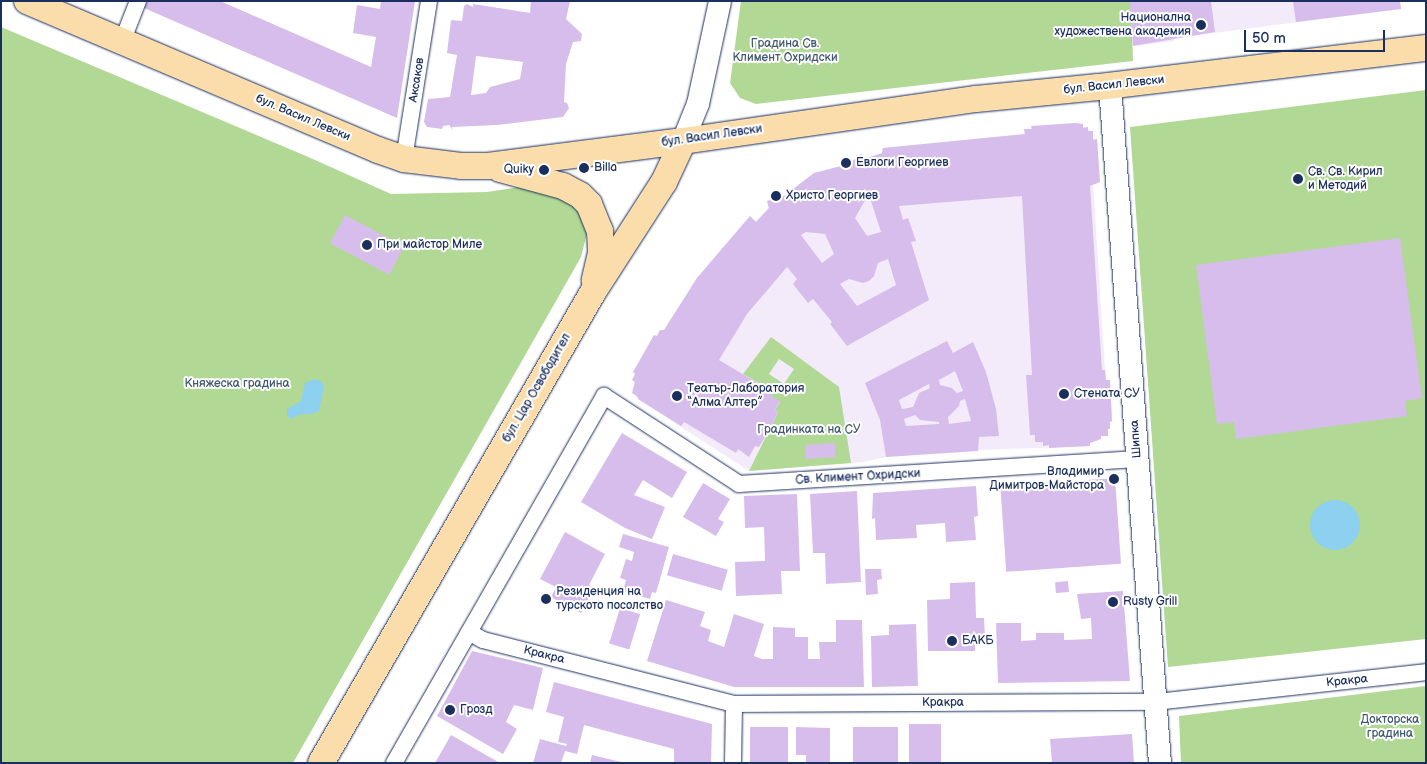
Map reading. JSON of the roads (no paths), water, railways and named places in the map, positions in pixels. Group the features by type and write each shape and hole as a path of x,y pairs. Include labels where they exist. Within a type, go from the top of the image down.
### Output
{"main road":[{"name":"бул. Васил Левски","path":"27,1 404,159 432,164 488,166 683,141 976,99 1110,86 1426,48"},
{"name":"бул. Цар Освободител","path":"321,763 593,292 664,182 683,141"},
{"path":"488,166 563,186 580,195 589,204 600,231 601,253 593,292"}],"street":[{"path":"122,42 138,1"},
{"name":"Аксаков","path":"404,159 429,1"},
{"name":"бул. Цар Освободител","path":"683,141 698,104 720,1"},
{"name":"Шипка","path":"1110,86 1160,763"},
{"name":"Св. Климент Охридски","path":"469,632 604,396 739,484 1137,459"},
{"path":"394,763 469,632"},
{"name":"Кракра","path":"469,632 483,640 734,704 1156,702 1426,672"},
{"path":"733,763 734,704"}],"water":[{"path":"315,379 321,381 324,387 319,411 312,414 301,414 291,419 287,416 287,409 301,401 305,383"},
{"path":"1330,500 1340,500 1353,507 1360,520 1360,530 1353,543 1340,550 1330,550 1321,546 1314,539 1310,530 1310,520 1314,511 1321,504"}],"place":[{"name":"Национална художествена академия","path":"1201,25"},
{"name":"Евлоги Георгиев","path":"846,163"},
{"name":"Billa","path":"584,168"},
{"name":"Quiky","path":"544,170"},
{"name":"Св. Св. Кирил и Методий","path":"1298,179"},
{"name":"Христо Георгиев","path":"776,196"},
{"name":"При майстор Миле","path":"367,245"},
{"name":"Стената СУ","path":"1064,394"},
{"name":"Театър-Лаборатория “Алма Алтер”","path":"677,396"},
{"name":"Владимир Димитров-Майстора","path":"1114,479"},
{"name":"Резиденция на турското посолство","path":"546,599"},
{"name":"Rusty Grill","path":"1113,602"},
{"name":"БАКБ","path":"952,641"},
{"name":"Грозд","path":"450,710"}],"park label":[{"name":"Градина Св. Климент Охридски","path":"785,51"},
{"name":"Княжеска градина","path":"237,384"},
{"name":"Градинката на СУ","path":"809,430"},
{"name":"Докторска градина","path":"1390,727"}]}
